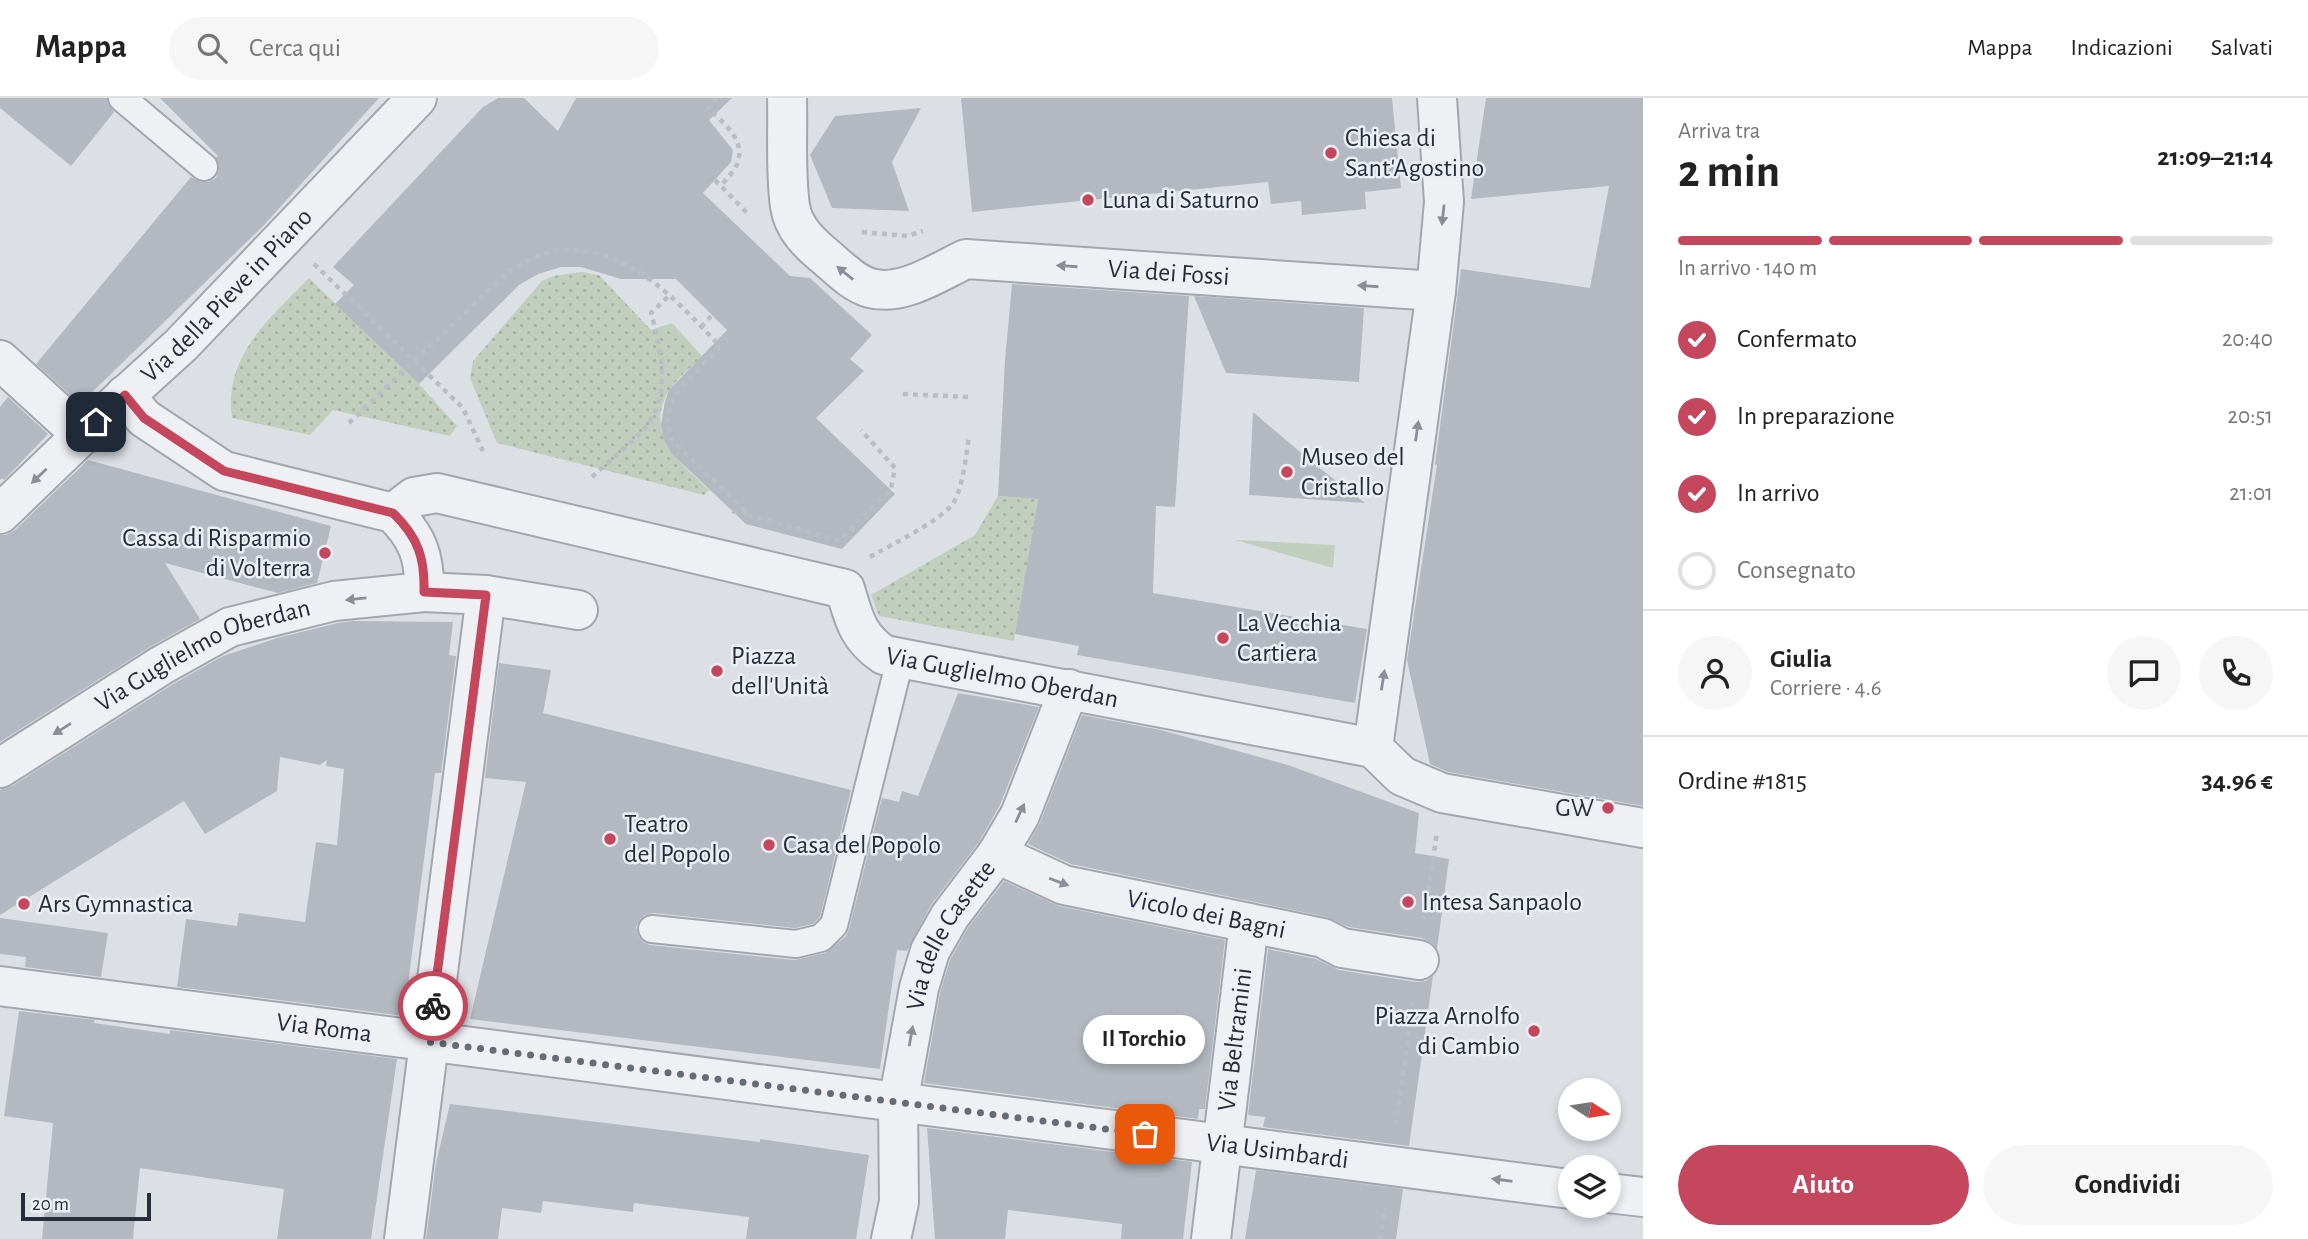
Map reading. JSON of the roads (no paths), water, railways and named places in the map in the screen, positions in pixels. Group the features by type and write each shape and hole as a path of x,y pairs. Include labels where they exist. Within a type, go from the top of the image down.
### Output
{"street":[{"name":"Via della Pieve in Piano","path":"0,514 181,345 274,231 417,98"},
{"name":"Via dei Fossi","path":"787,98 790,207 797,227 811,245 853,280 871,288 908,286 966,259 1436,291"},
{"path":"1437,98 1444,202 1436,291 1373,748 1402,776 1442,793 1643,828"},
{"path":"0,360 82,435"},
{"path":"125,395 144,418 224,471 393,513 403,522 421,552 425,572 424,592"},
{"name":"Via Guglielmo Oberdan","path":"393,513 414,497 437,493 450,495 829,585 845,589 858,631 871,646 884,655 900,660 1069,689 1373,748"},
{"name":"Via Guglielmo Oberdan","path":"0,768 162,666 230,627 334,601 424,592 486,595 578,610"},
{"path":"404,1239 486,595"},
{"name":"Via delle Casette","path":"891,1239 899,1202 898,1103 919,988 930,951 950,916 997,854 1020,815 1069,689"},
{"name":"Vicolo dei Bagni","path":"997,854 1064,885 1323,938 1342,948 1419,960"},
{"name":"Via Beltramini","path":"1211,1239 1249,923"},
{"name":"Via Roma","path":"0,986 898,1103"},
{"name":"Via Usimbardi","path":"898,1103 1223,1144 1401,1151 1558,1186"},
{"path":"1621,1194 1643,1197"},
{"name":"Via delle Casette","path":"899,1202 916,1239"}],"lane":[{"path":"122,98 204,167"},
{"path":"652,929 796,944 821,938 834,925 900,660"}],"place":[{"name":"Chiesa di Sant'Agostino","path":"1331,153"},
{"name":"Luna di Saturno","path":"1088,200"},
{"name":"Museo del Cristallo","path":"1287,472"},
{"name":"Cassa di Risparmio di Volterra","path":"325,553"},
{"name":"La Vecchia Cartiera","path":"1223,638"},
{"name":"Piazza dell'Unità","path":"717,671"},
{"name":"GW","path":"1608,808"},
{"name":"Teatro del Popolo","path":"610,839"},
{"name":"Casa del Popolo","path":"769,845"},
{"name":"Intesa Sanpaolo","path":"1408,902"},
{"name":"Ars Gymnastica","path":"24,904"},
{"name":"Piazza Arnolfo di Cambio","path":"1534,1031"},
{"name":"Il Torchio","path":"1145,1134"}]}
